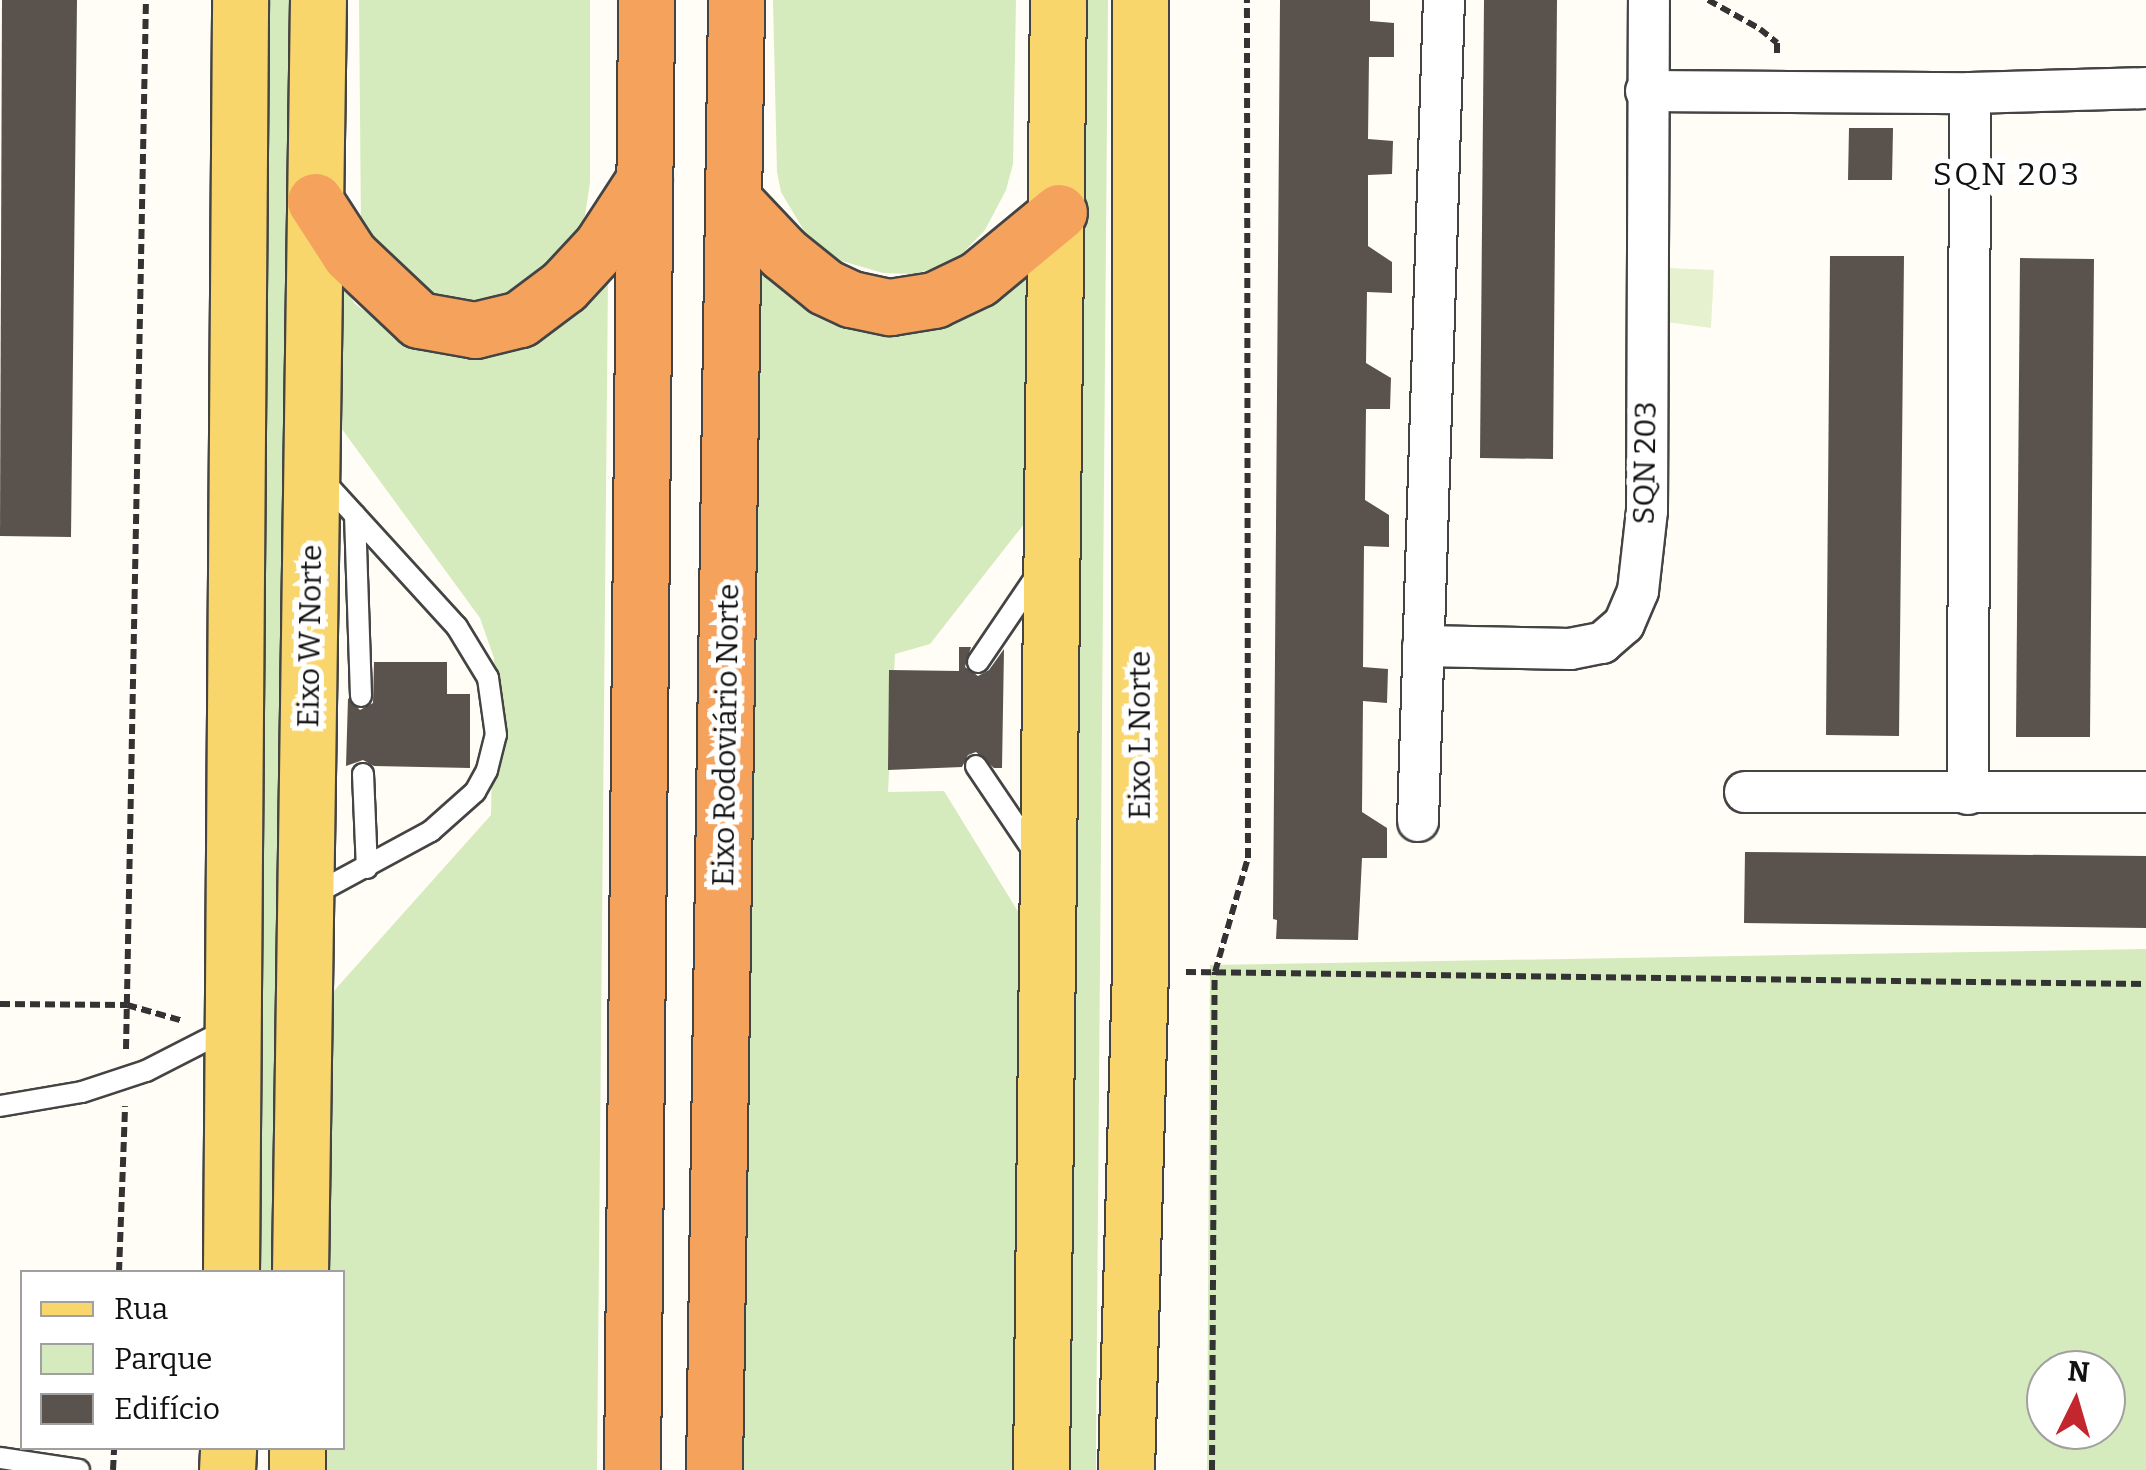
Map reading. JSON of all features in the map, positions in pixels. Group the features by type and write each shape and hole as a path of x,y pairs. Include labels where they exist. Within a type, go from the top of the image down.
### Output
{"highway":[{"path":"632,1470 646,0"},
{"name":"Eixo Rodoviário Norte","path":"714,1470 736,0"},
{"path":"315,200 350,255 419,320 475,330 520,319 564,286 601,246 644,180"},
{"path":"734,201 784,253 825,287 851,299 890,307 934,300 978,280 1059,212"}],"main road":[{"path":"231,1270 229,1028 240,0"},
{"name":"Eixo W Norte","path":"300,1270 318,0"},
{"path":"1041,1470 1059,212 1058,0"},
{"name":"Eixo L Norte","path":"1126,1470 1140,972 1140,0"}],"street":[{"path":"1418,820 1444,0"},
{"name":"SQN 203","path":"1423,646 1570,649 1602,643 1624,624 1638,591 1647,511 1649,0"},
{"path":"1646,91 1970,93 2146,88"},
{"path":"1968,794 1970,93"},
{"path":"1745,792 2146,792"}],"lane":[{"path":"305,900 431,831 475,792 487,770 496,717 488,678 458,627 314,470"},
{"path":"355,515 361,696"},
{"path":"978,662 1054,548"},
{"path":"976,766 1050,876"},
{"path":"363,774 367,868"},
{"path":"0,1106 82,1092 189,1053 229,1028"},
{"path":"0,1458 79,1470"}],"path":[{"path":"120,1270 146,0"},
{"path":"1212,1470 1216,972 1248,858 1247,0"},
{"path":"1708,0 1777,43 1778,92"},
{"path":"1140,972 2146,984"},
{"path":"0,1004 128,1005 229,1028"}],"green space":[{"path":"260,0 289,0 277,1270 248,1270"},
{"path":"359,0 590,0 590,183 582,234 533,290 477,307 422,297 361,226"},
{"path":"773,0 1016,0 1013,164 1006,190 985,230 954,262 915,274 883,273 835,259 809,239 781,192 777,172"},
{"path":"1080,0 1108,0 1096,1470 1065,1470"},
{"path":"755,237 833,304 1032,241 1031,515 930,644 895,654 888,792 944,791 1022,918 1019,1470 739,1470"},
{"path":"331,266 355,304 394,331 608,276 597,1470 306,1470 307,1450 345,1450 345,1270 313,1270 324,1002 491,815 494,658 480,618 336,421"},
{"path":"1670,268 1714,270 1711,328 1666,322"},
{"path":"2146,949 2146,1470 1207,1470 1210,965"}],"building":[{"path":"2,0 77,0 71,537 0,536"},
{"path":"1280,0 1370,0 1370,21 1394,23 1394,57 1369,57 1368,139 1393,141 1392,174 1368,175 1368,246 1392,262 1392,293 1367,292 1366,363 1391,378 1390,409 1366,409 1365,500 1389,515 1389,547 1364,546 1363,667 1388,669 1387,703 1363,701 1362,812 1387,828 1387,858 1362,858 1358,940 1276,939 1277,920 1273,919"},
{"path":"1484,0 1557,0 1553,459 1480,458"},
{"path":"1849,128 1893,128 1892,180 1848,180"},
{"path":"1830,256 1904,256 1899,736 1826,735"},
{"path":"2020,258 2094,259 2090,737 2016,737"},
{"path":"959,647 971,647 965,667 978,676 989,670 1004,649 1002,768 994,768 976,752 968,755 962,767 888,770 889,670 959,671"},
{"path":"374,662 447,662 447,694 470,694 470,768 374,766 363,760 346,766 348,698 360,710 373,703"},
{"path":"1745,852 2146,856 2146,928 1744,923"}],"district":[{"name":"SQN 203","path":"2007,174"}]}
